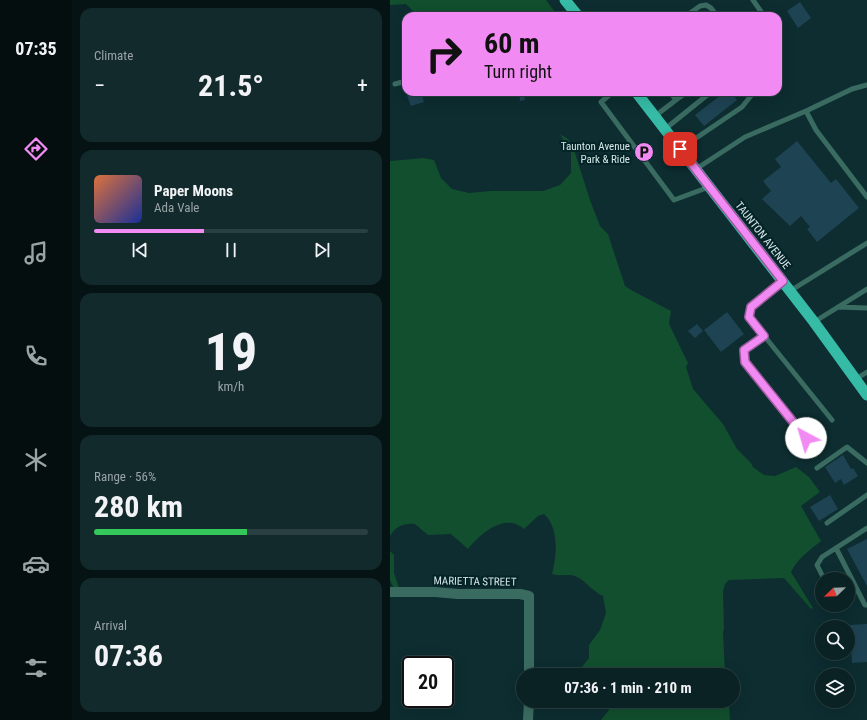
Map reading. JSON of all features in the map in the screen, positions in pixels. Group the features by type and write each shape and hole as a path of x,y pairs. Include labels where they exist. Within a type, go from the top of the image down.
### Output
{"highway":[{"path":"565,0 573,12"},
{"name":"TAUNTON AVENUE","path":"639,96 783,281 867,395"}],"street":[{"name":"MARIETTA STREET","path":"390,592 520,594 529,596 529,668"},
{"path":"528,720 529,708"}],"lane":[{"path":"753,0 761,12"},
{"path":"692,12 700,6 706,5 714,12"},
{"path":"395,84 402,82"},
{"path":"696,169 745,137 806,111 852,89 867,85"},
{"path":"608,96 601,102 674,200 710,187"},
{"path":"673,96 676,100"},
{"path":"655,116 682,96"},
{"path":"665,129 706,96"},
{"path":"680,149 742,107 751,96"},
{"path":"806,111 816,130 867,197"},
{"path":"790,291 867,243"},
{"path":"783,281 751,307 749,317 832,420"},
{"path":"814,322 867,289"},
{"path":"838,307 867,308"},
{"path":"764,336 744,350 745,362 806,438"},
{"path":"856,379 867,372"},
{"path":"816,468 847,447 867,463"},
{"path":"827,523 867,495"},
{"path":"820,572 817,565 822,556 867,528"},
{"path":"836,548 865,606 867,604"}],"green space":[{"path":"390,0 546,0 555,12 414,12 406,4 390,5"},
{"path":"560,134 568,139 575,153 590,200 600,226 608,234 625,286 671,311 669,324 688,363 686,367 693,389 723,424 737,449 753,467 764,475 775,476 796,467 809,477 820,492 801,506 821,541 800,559 791,572 813,608 811,609 784,578 729,580 725,584 723,591 725,668 582,668 589,658 589,645 600,630 606,613 603,596 577,577 571,575 552,574 556,542 552,526 544,514 538,516 524,529 517,524 509,523 494,527 486,531 468,549 451,534 428,535 415,524 401,526 390,536 390,161 424,158 434,160 441,178 452,189 469,193 491,191 543,191 560,185 571,173 571,153"},
{"path":"390,551 394,555 394,573 399,588 394,589 390,580"},
{"path":"608,708 729,708 730,720 601,720 609,710"}],"building":[{"path":"800,2 811,18 798,28 787,11"},
{"path":"407,96 422,96 424,102 411,106"},
{"path":"519,96 524,96 525,100 520,101"},
{"path":"720,96 734,96 737,100 704,126 695,115"},
{"path":"797,141 831,183 836,179 859,208 817,242 807,229 810,227 801,216 790,226 762,199 771,191 763,181 781,167 775,159"},
{"path":"727,312 744,334 721,352 704,330"},
{"path":"697,324 703,331 695,338 688,331"},
{"path":"843,455 851,469 853,468 858,476 844,485 841,479 835,483 825,467"},
{"path":"830,495 838,509 819,521 810,507"},
{"path":"867,539 867,586 847,549"},
{"path":"867,624 867,662 852,663 852,660 855,660 855,625"}],"place":[{"name":"Taunton Avenue Park & Ride","path":"644,152"}],"route":[{"path":"680,149 783,281 751,307 749,317 764,336 744,350 745,362 806,438"}]}
